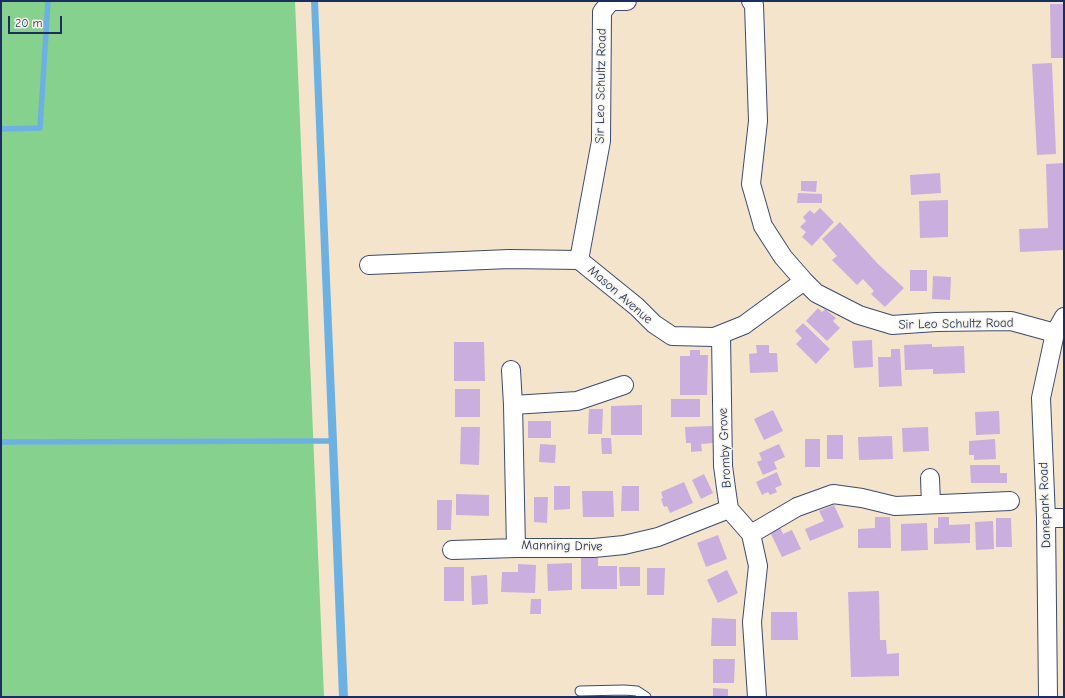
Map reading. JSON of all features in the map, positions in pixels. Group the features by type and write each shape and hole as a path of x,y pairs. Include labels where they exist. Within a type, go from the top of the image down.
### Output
{"street":[{"name":"Sir Leo Schultz Road","path":"579,260 601,141 602,12 611,1 627,1"},
{"name":"Sir Leo Schultz Road","path":"751,1 754,5 758,121 751,184 763,226 783,257 804,281 816,293 859,315 892,325 936,322 1012,321 1055,333"},
{"name":"Mason Avenue","path":"369,265 509,259 579,260 637,307 654,324 672,336 714,338 744,325 804,281"},
{"name":"Danepark Road","path":"1048,697 1046,518 1041,398 1055,333 1064,317"},
{"name":"Bromby Grove","path":"721,334 723,466 729,509"},
{"name":"Manning Drive","path":"511,370 516,548 594,548 624,545 658,537 729,509"},
{"path":"513,405 578,401 624,385"},
{"path":"930,478 931,504"},
{"path":"751,534 797,507 833,494 862,498 895,506 1010,501"},
{"path":"729,509 751,534 758,566 752,622 757,697"},
{"path":"1046,518 1064,518"},
{"path":"452,550 516,548"}],"lane":[{"path":"580,691 637,691 646,697"}],"green space":[{"path":"1,1 295,1 324,697 1,697"}],"water":[{"path":"311,1 318,1 348,697 339,697"}],"building":[{"path":"1050,4 1064,4 1064,58 1051,58"},
{"path":"1052,63 1056,154 1037,155 1032,64"},
{"path":"1064,163 1064,250 1020,252 1019,229 1048,228 1046,164"},
{"path":"940,173 941,193 911,195 910,175"},
{"path":"801,181 817,181 816,192 801,191"},
{"path":"798,193 822,194 822,203 797,203"},
{"path":"948,200 948,237 920,238 919,201"},
{"path":"820,208 834,222 812,246 802,237 806,232 800,227 806,221 803,217 810,210 814,214"},
{"path":"840,222 878,264 904,288 885,307 871,294 874,291 863,279 857,285 832,260 837,256 822,239"},
{"path":"910,270 927,270 927,291 910,291"},
{"path":"933,276 951,277 950,300 932,299"},
{"path":"818,308 822,312 825,309 836,318 833,321 840,328 827,341 806,321"},
{"path":"803,323 830,349 816,364 796,344 802,338 795,331"},
{"path":"872,340 873,367 854,368 852,341"},
{"path":"454,342 484,342 485,381 454,381"},
{"path":"932,344 932,347 964,346 965,373 933,374 933,369 905,370 904,345"},
{"path":"756,345 769,345 769,353 777,353 778,372 750,373 749,354 757,353"},
{"path":"891,349 900,349 902,386 879,387 878,357 891,357"},
{"path":"690,350 700,350 700,355 708,355 707,395 680,395 680,356 690,356"},
{"path":"455,389 480,389 480,417 455,417"},
{"path":"671,399 700,399 700,417 671,417"},
{"path":"642,405 642,435 611,435 611,406"},
{"path":"589,409 603,409 602,434 588,434"},
{"path":"773,410 783,431 764,440 754,419"},
{"path":"999,411 1000,434 976,435 975,412"},
{"path":"528,421 551,421 551,438 528,438"},
{"path":"712,426 713,443 701,444 702,451 691,452 691,443 686,443 685,427"},
{"path":"461,427 480,427 479,465 460,464"},
{"path":"928,427 929,451 903,452 902,428"},
{"path":"827,435 843,435 843,459 827,459"},
{"path":"892,436 893,459 859,460 858,437"},
{"path":"601,438 611,438 612,454 602,454"},
{"path":"805,439 820,439 820,467 805,467"},
{"path":"995,439 996,459 974,460 974,455 969,455 969,441"},
{"path":"540,444 556,445 555,463 539,462"},
{"path":"779,444 785,457 774,462 777,469 763,475 757,462 762,460 759,453"},
{"path":"970,465 1000,465 1000,473 1007,473 1007,483 971,483"},
{"path":"777,472 782,485 775,488 777,492 770,495 768,492 762,495 756,482"},
{"path":"704,474 713,493 701,499 692,480"},
{"path":"684,482 693,503 670,513 667,506 664,507 661,499 663,498 661,492"},
{"path":"554,486 570,486 570,509 554,510"},
{"path":"622,486 639,486 639,511 621,511"},
{"path":"582,491 613,491 614,517 583,517"},
{"path":"456,494 489,495 489,516 456,515"},
{"path":"534,497 548,497 547,523 534,522"},
{"path":"437,500 452,500 451,530 437,530"},
{"path":"834,505 844,527 810,541 805,529 824,521 819,511"},
{"path":"875,517 890,517 891,548 858,548 858,529 875,528"},
{"path":"938,517 949,517 949,525 970,524 970,543 934,544 934,528 938,528"},
{"path":"996,518 1011,518 1012,547 996,547"},
{"path":"993,521 994,549 976,550 975,522"},
{"path":"927,523 928,550 901,551 901,524"},
{"path":"780,527 783,534 792,530 801,549 782,557 770,532"},
{"path":"718,535 727,559 706,567 697,543"},
{"path":"581,558 598,558 598,566 617,566 617,589 581,589"},
{"path":"572,563 572,590 548,591 547,564"},
{"path":"518,564 536,565 535,593 501,592 502,572 518,572"},
{"path":"444,567 464,567 464,601 444,601"},
{"path":"619,567 640,567 640,586 620,586"},
{"path":"647,568 665,568 664,595 647,595"},
{"path":"727,570 738,593 718,603 707,580"},
{"path":"487,575 488,604 472,605 471,576"},
{"path":"879,591 880,640 886,640 887,654 899,653 899,676 851,677 848,592"},
{"path":"531,599 541,599 541,614 530,614"},
{"path":"771,612 797,612 798,640 771,640"},
{"path":"712,618 736,619 736,646 711,646"},
{"path":"713,659 735,659 734,683 713,683"},
{"path":"713,688 728,689 728,697 713,697"}],"waterway":[{"path":"1,129 40,128 48,1"},
{"path":"1,442 329,441"}]}
